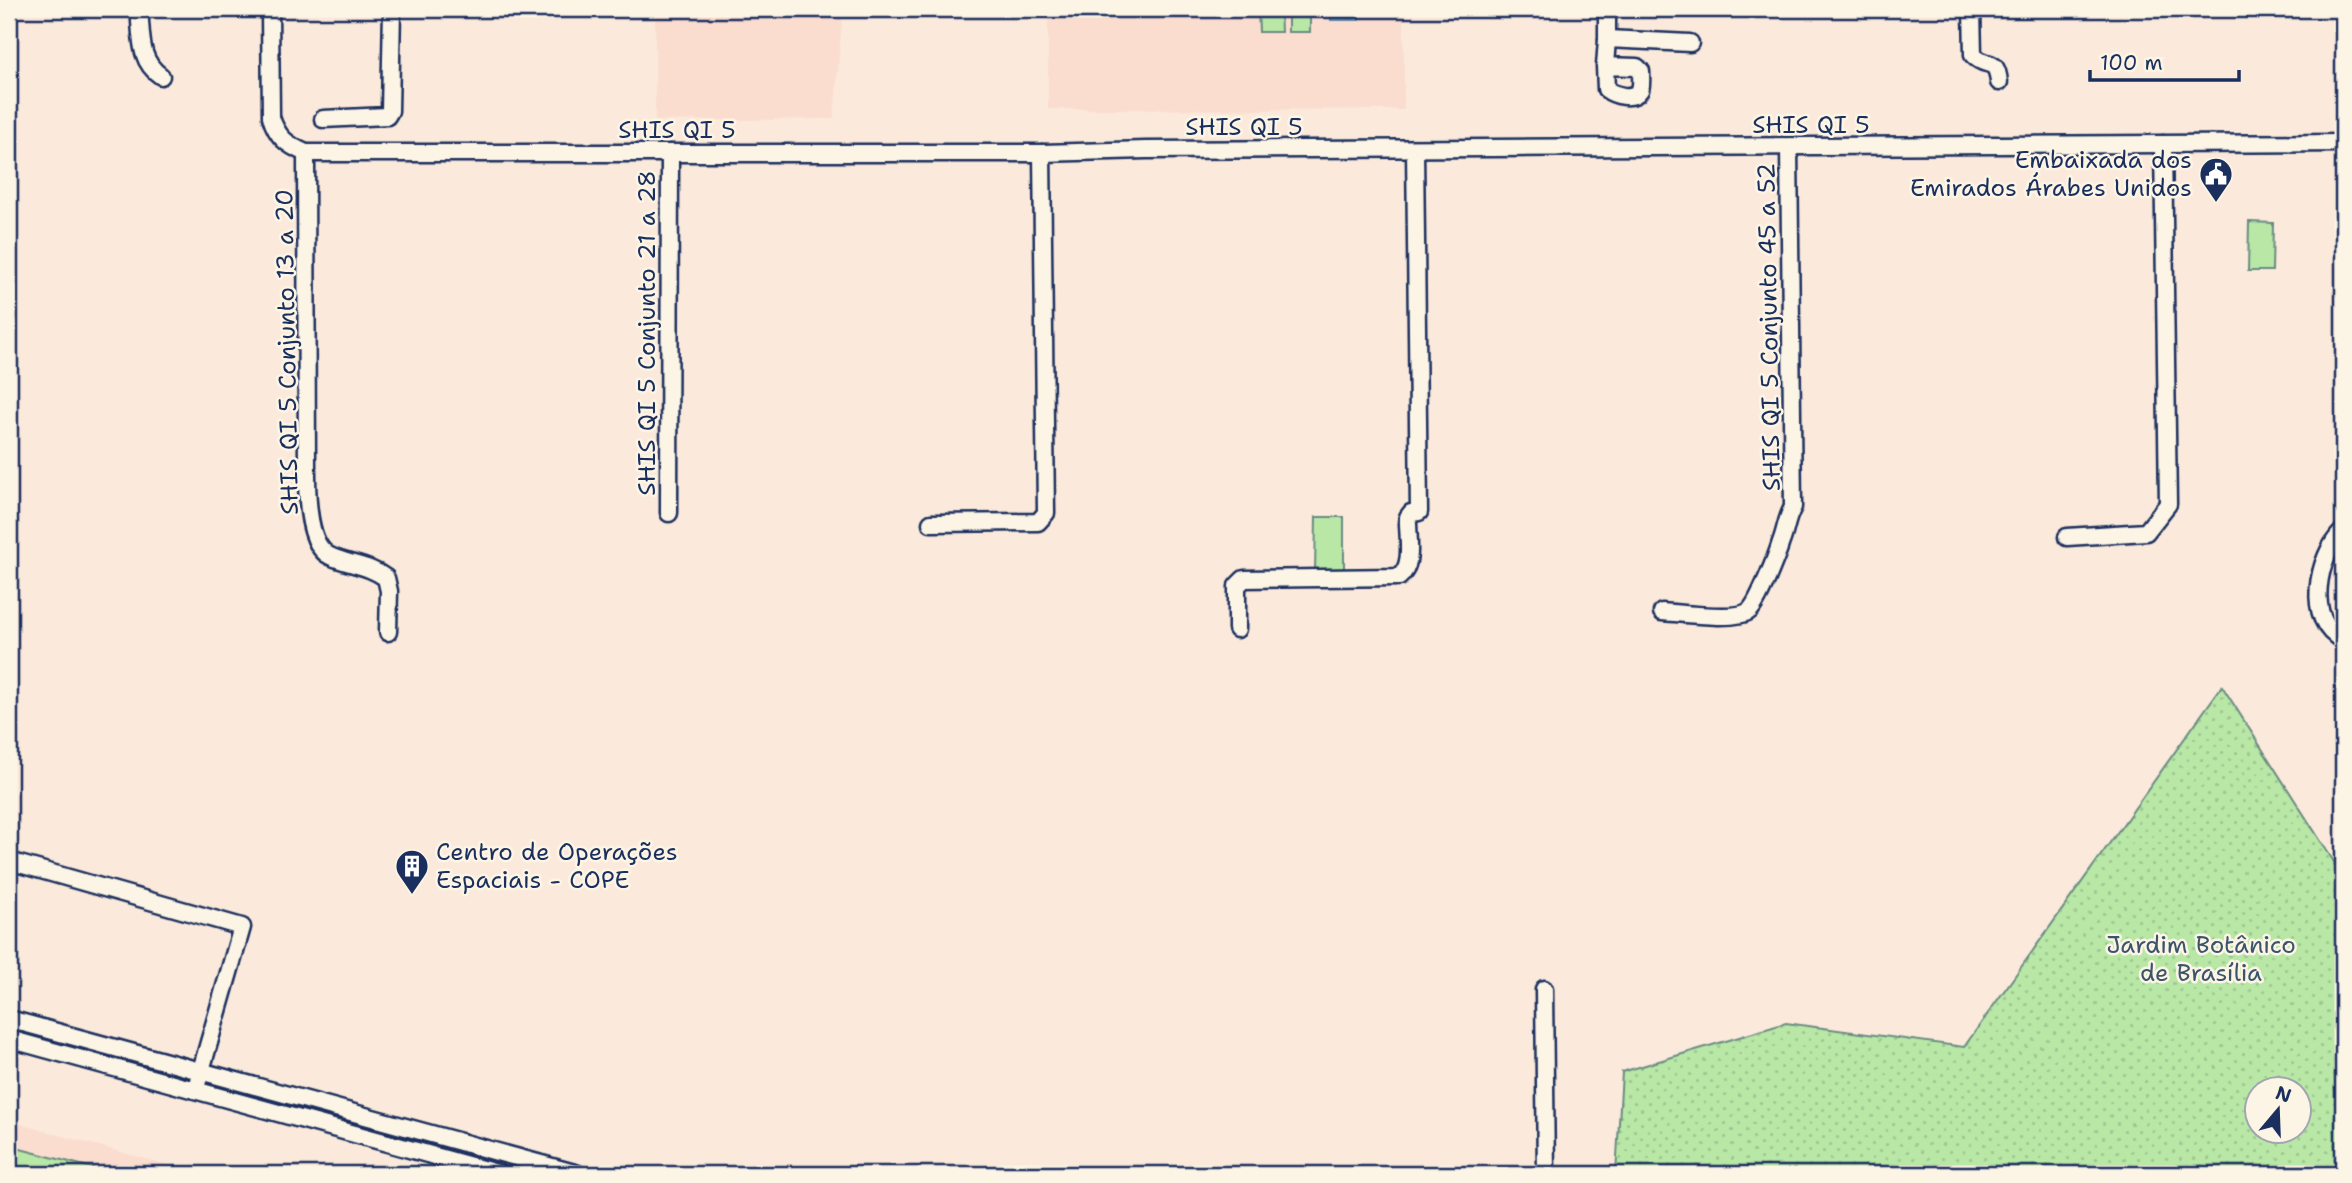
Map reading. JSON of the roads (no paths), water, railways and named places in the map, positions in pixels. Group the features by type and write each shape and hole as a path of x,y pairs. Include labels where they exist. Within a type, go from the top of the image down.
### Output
{"street":[{"path":"139,9 145,59 152,70 161,76"},
{"path":"270,9 271,117 283,141 306,153"},
{"path":"323,119 387,116 390,111 392,9"},
{"path":"1605,66 1607,9"},
{"path":"1972,9 1973,55 1975,59 1998,69 1999,82"},
{"path":"1607,39 1690,43"},
{"name":"SHIS QI 5","path":"306,153 1042,153 2343,143"},
{"path":"2067,537 2146,532 2168,504 2163,144"},
{"name":"SHIS QI 5 Conjunto 45 a 52","path":"1662,612 1736,616 1748,612 1778,551 1785,522 1793,507 1789,148"},
{"path":"1237,629 1237,586 1244,579 1399,577 1405,572 1408,563 1408,517 1419,512 1415,149"},
{"name":"SHIS QI 5 Conjunto 13 a 20","path":"306,153 307,475 310,519 324,552 373,569 386,578 389,591 388,632"},
{"name":"SHIS QI 5 Conjunto 21 a 28","path":"670,153 670,513"},
{"path":"931,523 1038,523 1045,513 1042,153"},
{"path":"2343,531 2320,570 2320,603 2327,629 2343,640"},
{"path":"9,861 242,927 195,1090"},
{"path":"1544,989 1546,1174"},
{"path":"9,1020 578,1174"},
{"path":"9,1039 500,1174"},
{"path":"161,1081 172,1075 171,1066 166,1062"},
{"path":"275,1112 270,1108 269,1102 271,1096 280,1093"}],"water":[{"path":"1331,9 1359,9 1359,20 1331,20"}],"place":[{"name":"Embaixada dos Emirados Árabes Unidos","path":"2216,204"},
{"name":"Centro de Operações Espaciais - COPE","path":"412,896"}],"park label":[{"name":"Jardim Botânico de Brasília","path":"2201,959"}]}
